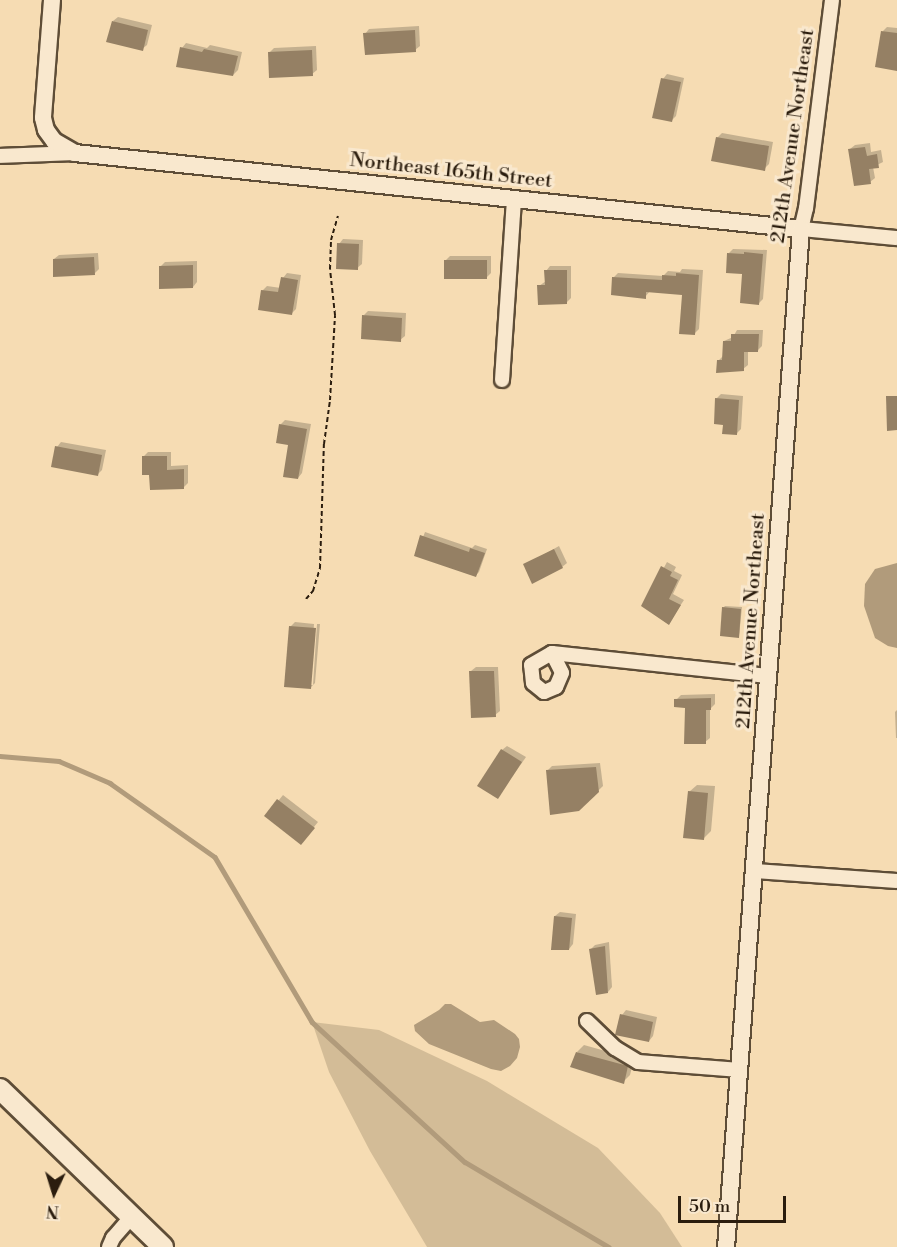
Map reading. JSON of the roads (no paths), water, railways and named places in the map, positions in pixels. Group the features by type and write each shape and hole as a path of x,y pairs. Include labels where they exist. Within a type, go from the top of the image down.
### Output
{"main road":[{"path":"0,1089 163,1247"}],"street":[{"path":"52,0 43,118 46,130 54,141 75,153"},
{"name":"212th Avenue Northeast","path":"726,1247 801,229 806,208 832,0"},
{"name":"Northeast 165th Street","path":"0,156 75,153 897,238"},
{"path":"502,380 514,199"},
{"path":"552,653 768,676"},
{"path":"754,871 897,882"},
{"path":"587,1021 615,1048 638,1062 740,1070"},
{"path":"109,1247 113,1238 132,1216"}],"waterway":[{"path":"0,756 59,761 110,783 215,857 312,1022 465,1162 609,1247"}]}
